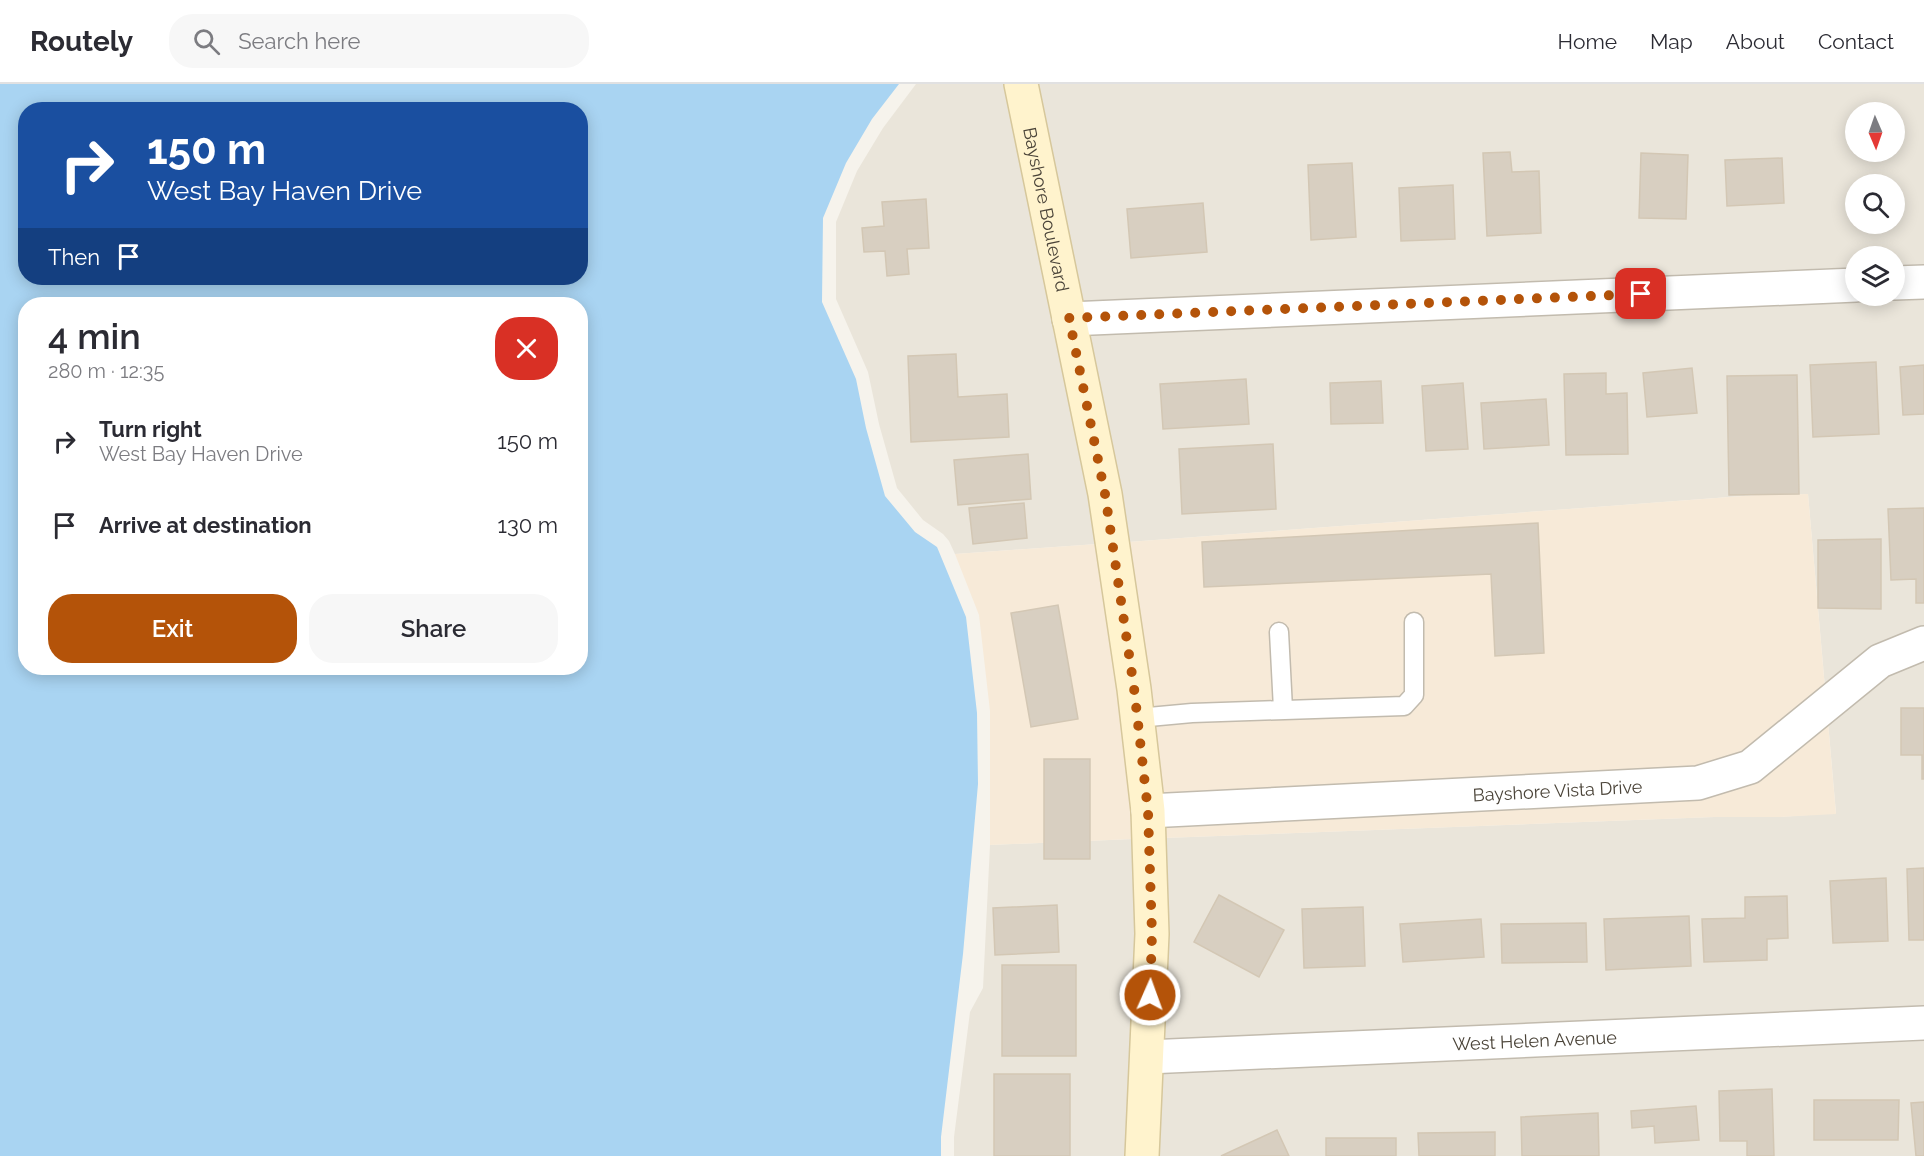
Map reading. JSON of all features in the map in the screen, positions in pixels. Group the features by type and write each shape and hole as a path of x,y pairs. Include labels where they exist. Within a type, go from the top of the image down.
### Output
{"street":[{"name":"Bayshore Boulevard","path":"1021,84 1105,494 1138,718 1148,811 1152,934 1142,1156"},
{"path":"1905,283 1924,282"},
{"path":"1069,318 1845,285"},
{"name":"Bayshore Vista Drive","path":"1148,811 1698,783 1750,767 1880,661 1924,643"},
{"name":"West Helen Avenue","path":"1147,1057 1924,1023"}],"lane":[{"path":"1138,718 1192,713 1404,706 1414,695 1414,622"},
{"path":"1279,632 1283,709"}],"shaded area":[{"path":"916,84 1005,84 1097,544 955,554 943,534 923,520 897,488 879,424 868,372 836,299 836,222 857,171 883,128"},
{"path":"1037,84 1924,84 1924,264 1905,265 1905,246 1845,246 1845,267 1081,301"},
{"path":"1924,299 1924,1006 1164,1039 1164,838 1714,817 1780,817 1836,813 1808,494 1756,495 1128,542 1088,335 1845,302 1845,306 1905,306 1905,300"},
{"path":"1808,494 1836,814 1164,838 1164,828 1297,821 1296,786 1162,793 1128,542 1756,495"},
{"path":"1097,544 1119,691 1133,839 990,845 990,711 979,615 955,554"},
{"path":"1133,839 1136,934 1127,1156 954,1156 954,1137 970,1012 983,988 990,845"},
{"path":"1924,1041 1924,1156 1158,1156 1162,1074"}],"water":[{"path":"0,84 899,84 872,119 846,163 823,218 822,302 856,379 866,428 885,496 915,532 937,547 966,617 977,713 978,784 963,954 941,1137 941,1156 0,1156"}],"building":[{"path":"1510,152 1512,172 1539,171 1541,233 1487,236 1483,153"},
{"path":"1641,153 1688,155 1686,219 1639,218"},
{"path":"1782,158 1784,203 1727,206 1725,160"},
{"path":"1352,163 1356,237 1311,240 1308,165"},
{"path":"1453,185 1455,239 1401,241 1399,188"},
{"path":"926,199 929,248 907,249 909,274 887,276 885,251 864,252 862,228 884,226 882,202"},
{"path":"1203,203 1207,252 1131,258 1127,209"},
{"path":"956,354 958,397 1007,394 1009,437 911,442 908,356"},
{"path":"1876,362 1879,434 1813,437 1810,365"},
{"path":"1924,365 1924,414 1903,415 1900,367"},
{"path":"1692,368 1697,413 1647,417 1643,373"},
{"path":"1606,373 1606,394 1627,393 1628,454 1566,455 1564,374"},
{"path":"1797,375 1799,494 1729,495 1727,376"},
{"path":"1246,379 1249,424 1163,429 1160,384"},
{"path":"1381,381 1383,423 1331,424 1330,383"},
{"path":"1463,383 1468,449 1426,451 1422,386"},
{"path":"1546,399 1549,445 1484,449 1481,403"},
{"path":"1273,444 1276,509 1182,514 1179,449"},
{"path":"1028,454 1031,499 958,505 954,460"},
{"path":"1024,503 1027,538 973,544 969,508"},
{"path":"1924,508 1924,603 1916,603 1916,579 1891,580 1888,509"},
{"path":"1538,523 1544,653 1495,656 1491,574 1204,587 1202,542"},
{"path":"1881,539 1881,609 1818,608 1818,540"},
{"path":"1058,605 1078,719 1031,727 1011,613"},
{"path":"1901,708 1924,708 1924,779 1922,779 1922,755 1901,755"},
{"path":"1044,759 1090,759 1090,859 1044,859"},
{"path":"1924,868 1924,940 1909,940 1907,869"},
{"path":"1886,878 1888,941 1833,943 1830,881"},
{"path":"1219,895 1284,930 1259,977 1194,942"},
{"path":"1787,896 1788,938 1767,939 1767,960 1704,962 1702,919 1745,918 1745,897"},
{"path":"1057,905 1059,952 995,955 993,908"},
{"path":"1363,907 1365,966 1304,968 1302,909"},
{"path":"1689,916 1691,966 1606,970 1604,919"},
{"path":"1481,919 1484,957 1403,962 1400,924"},
{"path":"1586,923 1587,962 1502,963 1501,924"},
{"path":"1002,965 1076,965 1076,1056 1002,1056"},
{"path":"994,1074 1070,1074 1070,1156 994,1156"},
{"path":"1772,1089 1774,1156 1747,1156 1747,1141 1720,1141 1719,1091"},
{"path":"1814,1100 1899,1100 1898,1140 1814,1140"},
{"path":"1924,1102 1924,1156 1916,1156 1911,1103"},
{"path":"1696,1106 1699,1140 1655,1143 1654,1126 1632,1128 1631,1111"},
{"path":"1598,1113 1599,1156 1522,1156 1521,1117"},
{"path":"1277,1130 1289,1156 1221,1156"},
{"path":"1495,1132 1495,1156 1419,1156 1418,1133"},
{"path":"1326,1138 1396,1138 1396,1156 1326,1156"}],"route":[{"path":"1150,995 1152,934 1148,811 1134,688 1105,494 1069,318 1641,294"}]}
